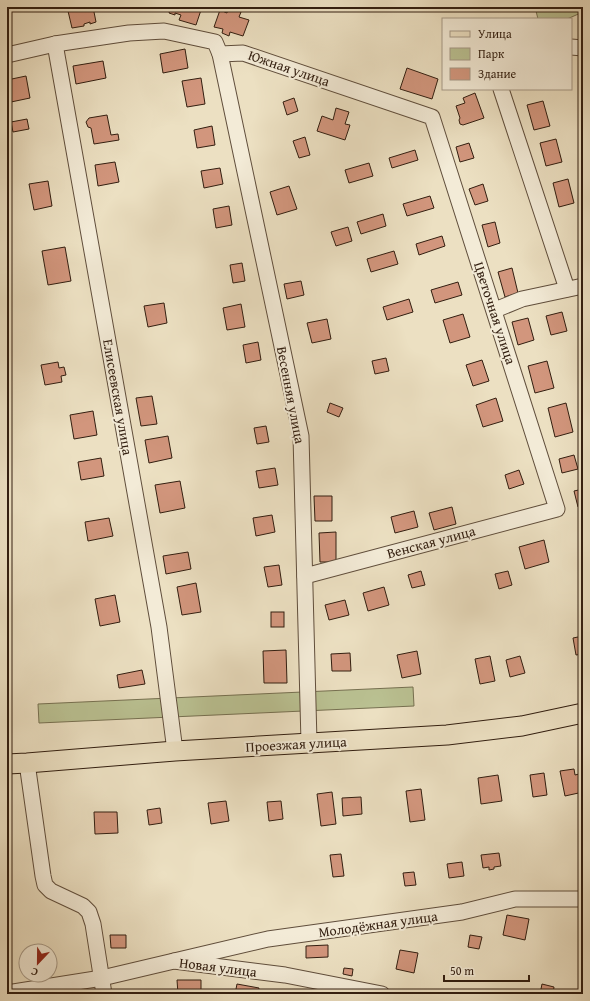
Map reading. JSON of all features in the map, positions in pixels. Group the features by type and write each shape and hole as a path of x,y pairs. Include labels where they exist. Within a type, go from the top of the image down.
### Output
{"main road":[{"name":"Проезжая улица","path":"7,764 309,742 455,734 522,726 583,713"}],"street":[{"path":"7,55 55,44 128,33 164,31 215,42 220,54"},
{"name":"Елисеевская улица","path":"55,44 159,627 175,751"},
{"path":"572,47 583,48"},
{"name":"Южная улица","path":"220,54 243,53 432,117"},
{"name":"Весенняя улица","path":"220,54 301,436 309,742"},
{"path":"501,90 567,289"},
{"name":"Цветочная улица","path":"432,117 557,509"},
{"path":"494,310 522,298 583,286"},
{"name":"Венская улица","path":"305,576 557,509"},
{"path":"27,763 42,876 45,885 51,891 83,906 89,912 93,924 104,994"},
{"name":"Молодёжная улица","path":"174,960 268,938 462,912 515,899 583,899"},
{"name":"Новая улица","path":"7,993 102,978 174,960 285,975 382,994"}],"green space":[{"path":"535,7 583,7 583,12 569,18 538,18"},
{"path":"413,687 414,706 39,723 38,704"}],"building":[{"path":"84,7 93,7 96,22 90,24 90,22 84,24 84,26 72,28 68,11"},
{"path":"171,7 202,7 196,25 179,20 181,15 169,13"},
{"path":"228,8 241,12 239,17 249,20 243,36 230,32 229,36 222,33 223,29 214,27 220,10 227,13"},
{"path":"185,49 188,68 163,73 160,54"},
{"path":"103,61 106,78 76,84 73,66"},
{"path":"407,68 438,79 432,99 400,89"},
{"path":"26,76 30,98 11,102 7,80"},
{"path":"201,78 205,104 187,107 182,81"},
{"path":"475,93 484,118 463,125 460,124 460,118 456,106 465,103 463,98"},
{"path":"294,98 298,111 287,115 283,102"},
{"path":"543,101 550,126 534,130 527,105"},
{"path":"336,108 349,112 345,124 350,125 345,140 317,131 322,116 333,120"},
{"path":"107,115 111,135 118,134 119,140 94,144 91,128 88,127 86,122 89,118"},
{"path":"27,119 29,129 13,132 11,122"},
{"path":"212,126 215,145 197,148 194,130"},
{"path":"305,137 310,155 299,158 293,141"},
{"path":"556,139 562,162 546,166 540,143"},
{"path":"469,143 474,158 460,162 456,147"},
{"path":"415,150 418,160 392,168 389,158"},
{"path":"115,162 119,182 98,186 95,165"},
{"path":"369,163 373,176 349,183 345,170"},
{"path":"220,168 223,184 204,188 201,171"},
{"path":"568,179 574,203 559,207 553,183"},
{"path":"48,181 52,206 34,210 29,184"},
{"path":"483,184 488,201 475,205 469,189"},
{"path":"289,186 297,209 277,215 270,192"},
{"path":"430,196 434,208 407,216 403,204"},
{"path":"229,206 232,225 216,228 213,209"},
{"path":"383,214 386,226 361,234 357,222"},
{"path":"495,222 500,243 488,247 482,225"},
{"path":"348,227 352,241 336,246 331,232"},
{"path":"442,236 445,246 419,255 416,244"},
{"path":"65,247 71,281 48,285 42,251"},
{"path":"394,251 398,264 371,272 367,259"},
{"path":"242,263 245,281 233,283 230,265"},
{"path":"512,268 518,293 505,297 498,272"},
{"path":"301,281 304,295 287,299 284,284"},
{"path":"458,282 462,295 435,303 431,290"},
{"path":"409,299 413,312 387,320 383,307"},
{"path":"164,303 167,323 148,327 144,306"},
{"path":"241,304 245,327 227,330 223,308"},
{"path":"562,312 567,331 551,335 546,316"},
{"path":"463,314 470,337 450,343 443,320"},
{"path":"528,318 534,340 518,345 512,322"},
{"path":"327,319 331,339 312,343 307,323"},
{"path":"258,342 261,360 246,363 243,345"},
{"path":"386,358 389,371 375,374 372,361"},
{"path":"482,360 489,381 473,386 466,365"},
{"path":"547,361 554,388 535,393 528,366"},
{"path":"58,362 59,368 64,367 66,375 61,376 62,382 45,385 41,365"},
{"path":"152,396 157,424 141,426 136,398"},
{"path":"496,398 503,421 483,427 476,405"},
{"path":"330,403 343,408 339,417 327,412"},
{"path":"566,403 573,432 555,437 548,408"},
{"path":"93,411 97,435 74,439 70,415"},
{"path":"266,426 269,442 257,444 254,428"},
{"path":"168,436 172,458 149,463 145,440"},
{"path":"574,455 578,469 562,473 559,459"},
{"path":"101,458 104,476 81,480 78,462"},
{"path":"275,468 278,485 259,488 256,471"},
{"path":"519,470 524,484 509,489 505,475"},
{"path":"180,481 185,508 160,513 155,485"},
{"path":"583,489 583,506 578,507 574,491"},
{"path":"314,496 332,496 332,521 315,521"},
{"path":"452,507 456,524 434,530 429,513"},
{"path":"414,511 418,527 395,533 391,517"},
{"path":"272,515 275,532 256,536 253,518"},
{"path":"109,518 113,536 88,541 85,522"},
{"path":"336,532 336,562 320,562 319,533"},
{"path":"544,540 549,562 525,569 519,547"},
{"path":"188,552 191,569 166,574 163,556"},
{"path":"279,565 282,585 268,587 264,567"},
{"path":"421,571 425,585 412,588 408,575"},
{"path":"508,571 512,585 499,589 495,574"},
{"path":"196,583 201,612 182,615 177,587"},
{"path":"384,587 389,605 368,611 363,593"},
{"path":"115,595 120,622 100,626 95,599"},
{"path":"345,600 349,615 329,620 325,605"},
{"path":"271,612 284,612 284,627 271,627"},
{"path":"583,636 583,654 576,655 573,638"},
{"path":"286,650 287,683 264,683 263,651"},
{"path":"417,651 421,674 402,678 397,655"},
{"path":"350,653 351,671 332,671 331,654"},
{"path":"490,656 495,681 480,684 475,659"},
{"path":"520,656 525,673 510,677 506,660"},
{"path":"142,670 145,684 119,688 117,675"},
{"path":"574,769 575,775 583,773 583,792 565,796 560,771"},
{"path":"544,773 547,795 533,797 530,775"},
{"path":"498,775 502,801 481,804 478,778"},
{"path":"421,789 425,820 410,822 406,791"},
{"path":"332,792 336,824 321,826 317,794"},
{"path":"361,797 362,814 343,816 342,798"},
{"path":"226,801 229,821 211,824 208,803"},
{"path":"281,801 283,819 269,821 267,802"},
{"path":"160,808 162,823 149,825 147,810"},
{"path":"94,812 117,812 118,833 95,834"},
{"path":"499,853 501,866 494,867 494,869 489,870 489,867 483,868 481,855"},
{"path":"341,854 344,876 333,877 330,855"},
{"path":"462,862 464,876 449,878 447,864"},
{"path":"414,872 416,885 405,886 403,873"},
{"path":"507,915 529,919 525,940 503,935"},
{"path":"110,935 126,935 126,948 111,948"},
{"path":"470,935 482,937 479,949 468,947"},
{"path":"328,945 328,957 306,958 306,946"},
{"path":"400,950 418,953 414,973 396,969"},
{"path":"344,968 353,969 352,976 343,974"},
{"path":"177,980 201,980 201,994 178,994"},
{"path":"237,984 259,988 258,994 235,994"},
{"path":"542,984 554,987 553,994 540,994"},
{"path":"147,991 148,994 129,994"}]}
